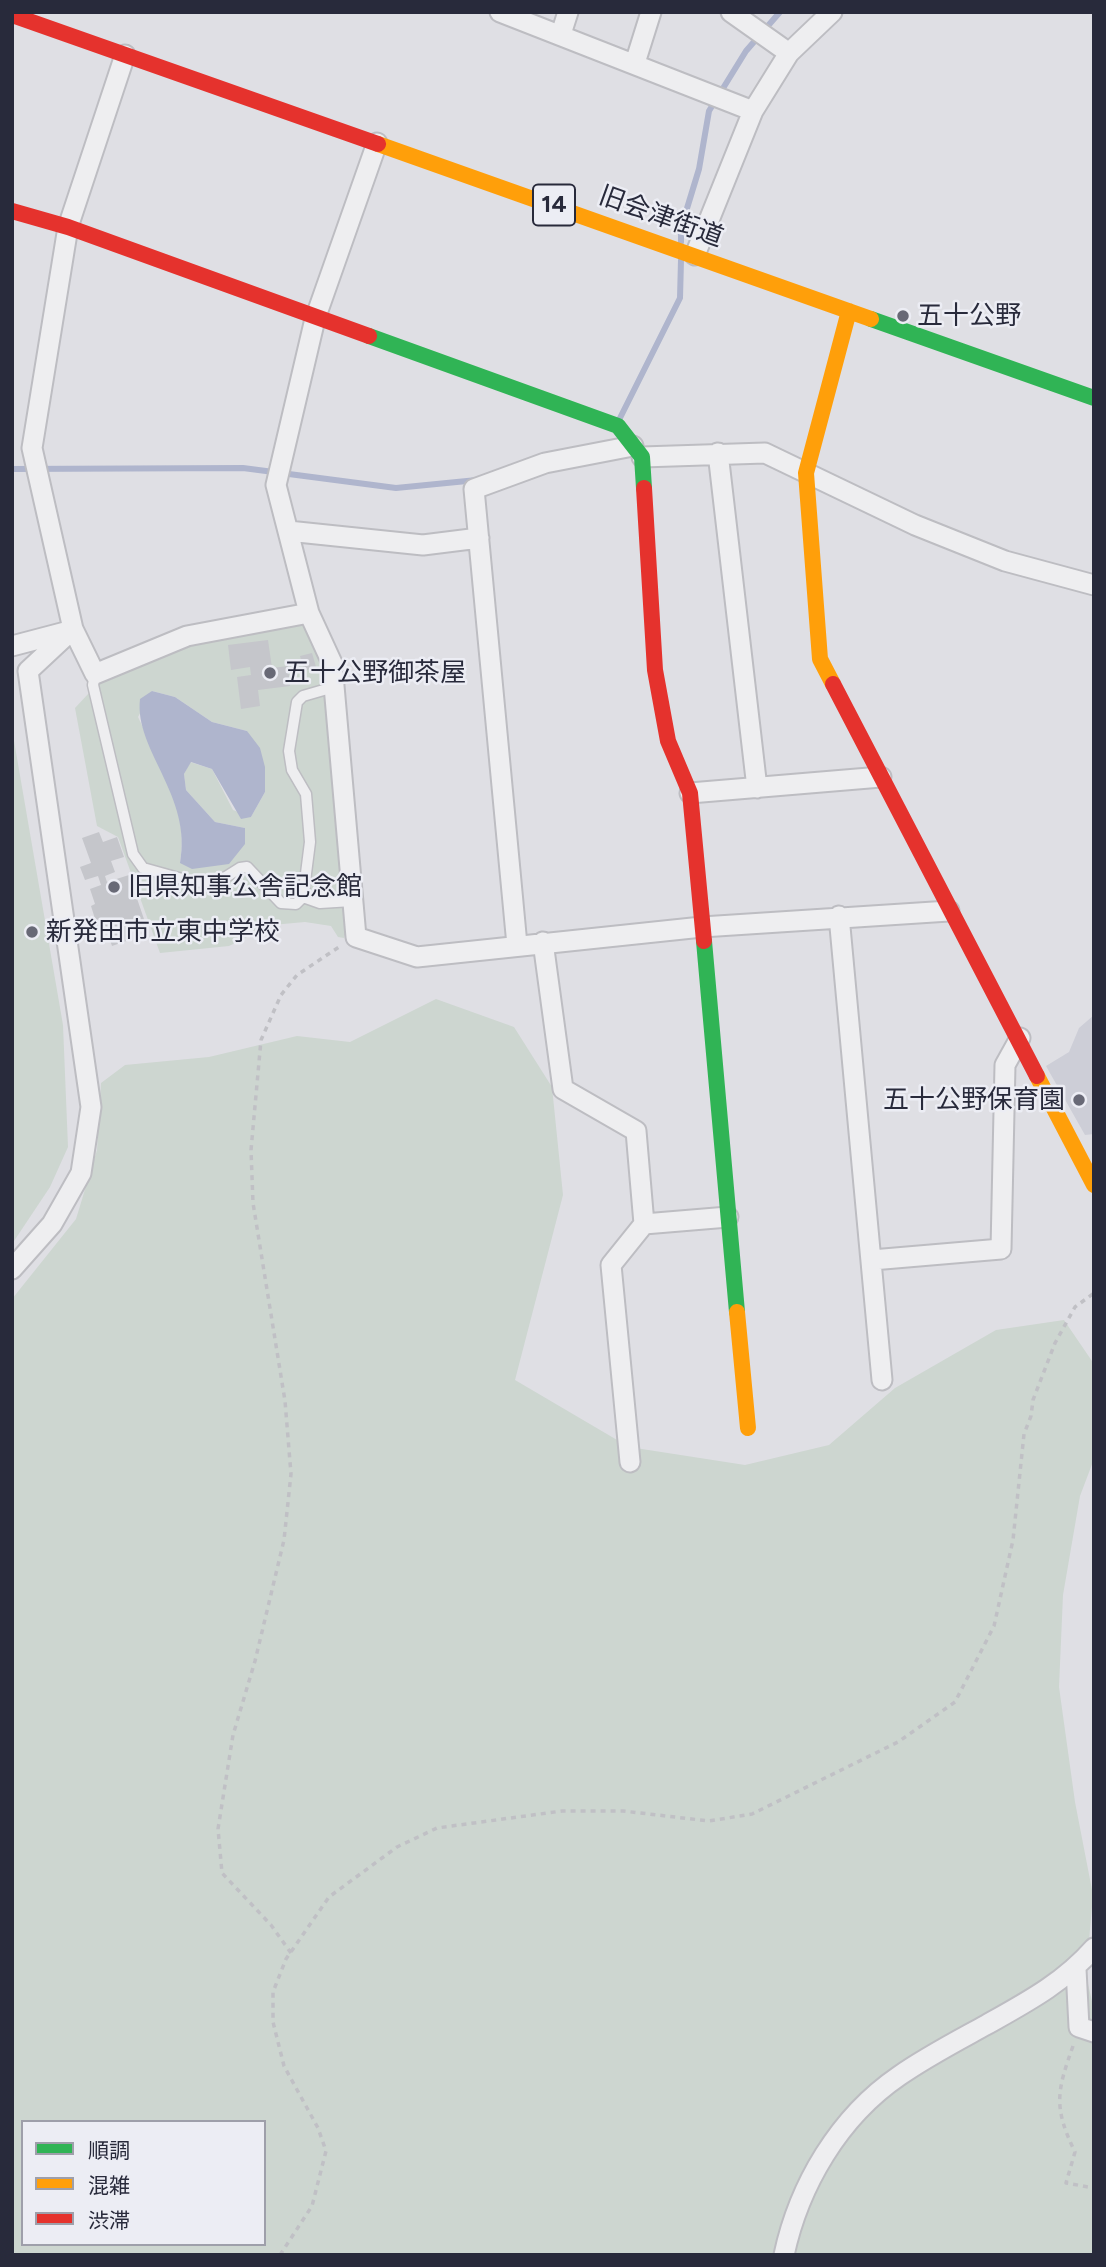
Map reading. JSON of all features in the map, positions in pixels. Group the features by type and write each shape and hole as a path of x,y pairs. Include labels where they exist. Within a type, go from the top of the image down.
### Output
{"street":[{"path":"500,12 753,111"},
{"path":"561,34 568,12"},
{"path":"635,64 652,12"},
{"path":"731,12 789,53"},
{"path":"695,255 753,111 789,53 832,12"},
{"name":"旧会津街道","path":"12,15 1094,398"},
{"path":"125,55 68,227 32,448 73,629 95,674 187,636 309,614"},
{"path":"377,143 315,319 276,485 309,614 332,663 356,937 417,957 517,944 702,927 839,916 949,911"},
{"path":"12,211 68,227 315,319 618,426 638,452 655,670 668,741 690,793 748,1428"},
{"path":"849,311 806,474 820,659 949,911 1020,1038 1094,1185"},
{"path":"517,944 474,489 545,463 638,452 765,453 915,525 1005,561 1094,585"},
{"path":"718,453 757,788"},
{"path":"288,531 423,545 479,538"},
{"path":"12,646 73,629"},
{"path":"12,1269 52,1224 81,1173 90,1107 28,671 73,629"},
{"path":"690,793 881,777"},
{"path":"839,916 882,1380"},
{"path":"543,942 563,1089 636,1130 644,1224 611,1265 630,1462"},
{"path":"872,1260 1001,1249 1005,1065 1020,1038"},
{"path":"644,1224 728,1217"},
{"path":"784,2255 794,2215 808,2179 846,2124 898,2077 1048,1991 1076,1969 1094,1948"},
{"path":"1076,1969 1086,2030"}],"lane":[{"path":"95,674 93,685 133,854 142,868 193,883 220,880 240,868 247,867 281,903 296,904 303,897 310,842 306,794 292,770 289,751 297,702 303,696 334,687"},
{"path":"303,897 320,903 352,901"}],"path":[{"path":"291,1953 271,1925 222,1873 218,1829 233,1735 255,1661 284,1539 284,1512 290,1474 285,1401 253,1203 251,1150 261,1040 281,995 297,975 356,937"},
{"path":"280,2255 312,2206 326,2151 318,2128 284,2066 273,2022 273,1992 291,1953 329,1898 397,1847 437,1828 562,1811 623,1811 709,1821 752,1814 898,1742 955,1702 994,1626 1013,1540 1024,1434 1031,1416 1032,1400 1055,1343 1075,1307 1094,1293"},
{"path":"1086,2030 1058,2088 1062,2126 1074,2152 1066,2183 1094,2188"}],"shaded area":[{"path":"304,624 324,669 347,927 344,938 338,937 331,926 305,922 272,925 229,946 160,953 118,837 97,826 75,708 102,679 191,643","holes":["152,691 175,697 212,722 247,731 265,792 251,817 233,810 212,769 190,762 184,774 186,790 215,822 245,828 180,862 181,824 177,806 171,787 138,717"]},
{"name":"新発田市立東中学校","path":"12,729 63,1025 68,1147 50,1187 12,1244"},
{"path":"436,999 514,1027 552,1087 563,1195 515,1380 629,1447 745,1465 829,1445 895,1388 996,1330 1064,1320 1094,1364 1094,1459 1080,1496 1063,1595 1059,1687 1075,1802 1093,1895 1086,1975 1094,2010 1094,2255 12,2255 12,1299 76,1219 97,1150 101,1083 125,1065 209,1057 297,1036 350,1042"},
{"name":"五十公野保育園","path":"1094,1015 1094,1134 1085,1135 1046,1066 1069,1052 1079,1028"}],"water":[{"path":"152,691 175,697 212,722 247,731 260,748 265,767 265,792 251,817 241,819 212,769 191,762 184,774 186,790 215,822 245,828 245,844 229,864 192,869 180,863 182,839 178,816 141,718 140,699"}],"building":[{"name":"五十公野御茶屋","path":"268,640 272,668 288,666 290,686 258,690 260,706 241,709 237,677 251,675 250,667 231,670 228,645"},
{"path":"312,653 316,667 304,671 300,656"},
{"name":"旧県知事公舎記念館","path":"99,832 103,842 117,837 124,857 111,861 115,872 105,876 107,882 129,875 146,925 126,932 129,940 112,946 104,922 97,925 91,906 95,904 90,889 101,885 98,876 85,880 80,867 91,863 82,838"}],"waterway":[{"path":"681,242 681,228 699,169 709,111 746,51 780,12"},
{"path":"619,420 680,298 681,260"},
{"path":"12,469 243,468 396,488 477,480"}],"traffic: fast":[{"path":"871,319 1094,398"},
{"path":"369,336 618,426 642,457 644,488"},
{"path":"704,941 737,1312"}],"traffic: slow":[{"path":"378,144 871,319"},
{"path":"833,684 820,659 806,473 849,311"},
{"path":"1037,1076 1094,1185"},
{"path":"737,1312 748,1428"}],"traffic: jam":[{"path":"12,15 378,144"},
{"path":"12,211 68,227 369,336"},
{"path":"644,488 655,670 668,741 690,793 704,941"},
{"path":"833,684 1037,1076"}],"place":[{"name":"五十公野","path":"903,316"},
{"name":"五十公野御茶屋","path":"270,673"},
{"name":"旧県知事公舎記念館","path":"114,887"},
{"name":"新発田市立東中学校","path":"32,932"},
{"name":"五十公野保育園","path":"1079,1100"}]}
